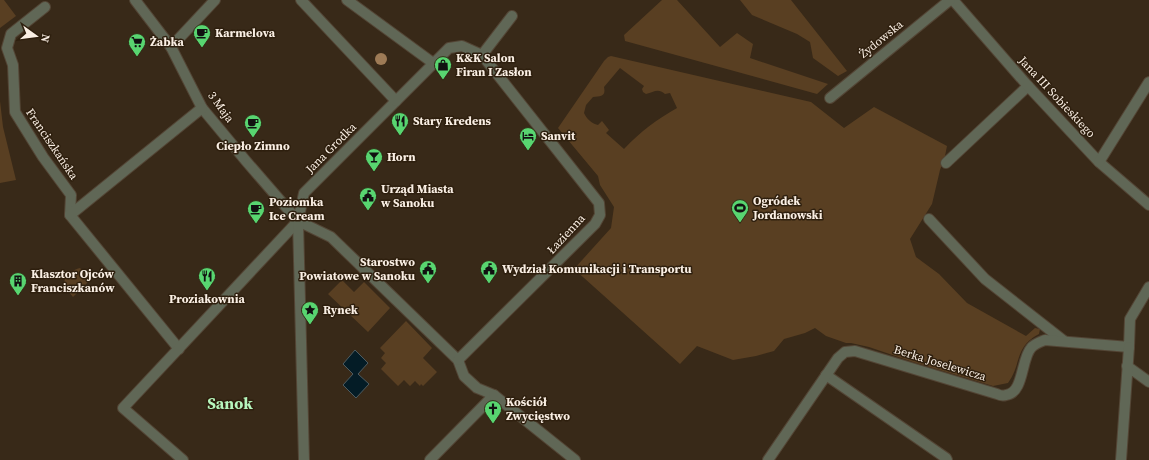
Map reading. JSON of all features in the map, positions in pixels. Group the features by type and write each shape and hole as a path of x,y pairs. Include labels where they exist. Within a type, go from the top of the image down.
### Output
{"street":[{"name":"3 Maja","path":"135,0 171,47 202,108 298,221"},
{"path":"171,47 215,0"},
{"path":"301,0 396,101"},
{"path":"347,0 433,63"},
{"name":"Jana III Sobieskiego","path":"951,0 1099,162 1149,205"},
{"name":"Żydowska","path":"830,98 951,0"},
{"name":"Franciszkańska","path":"45,7 11,34 7,48 13,65 15,112 71,195 70,215"},
{"path":"482,55 512,16"},
{"name":"Jana Grodka","path":"298,221 304,193 449,48 462,46 482,55"},
{"name":"Łazienna","path":"458,360 596,224 600,215 599,203 482,55"},
{"path":"1099,162 1149,82"},
{"path":"946,163 1028,86"},
{"path":"179,348 70,215 202,108"},
{"path":"929,219 985,280 1064,341"},
{"path":"298,221 331,237 458,360 464,376 477,388 494,395 575,460"},
{"path":"182,460 123,408 298,221"},
{"path":"298,221 304,460"},
{"path":"1120,460 1130,319 1149,287"},
{"name":"Berka Joselewicza","path":"768,460 838,358 845,352 855,351 1006,396 1012,393 1018,386 1025,361 1031,348 1045,340 1129,347"},
{"path":"1127,366 1149,382"},
{"path":"826,375 947,460"},
{"path":"430,460 494,395"}],"shaded area":[{"path":"0,0 4,0 16,16 0,28"},
{"path":"662,0 677,0 720,47 737,33 753,44 750,58 828,84 817,94 625,41 624,35"},
{"path":"740,0 791,0 847,71 838,76 813,58 810,42 797,34 752,15"},
{"path":"611,56 811,102 844,128 874,107 947,146 932,204 910,239 916,257 939,274 967,303 1026,336 1035,328 1040,329 1039,334 1031,339 1022,350 1008,383 993,386 869,347 846,343 826,336 815,328 805,333 784,339 774,351 733,360 697,346 680,364 574,269 611,228 614,207 600,185 598,176 558,128 608,57","holes":["620,68 644,86 642,89 646,94 658,91 665,94 670,93 677,108 649,126 624,149 606,133 609,130 602,121 598,125 588,119 584,113 586,105 593,97 604,94 604,87"]},
{"path":"0,101 3,127 16,180 0,183"},
{"path":"80,268 90,280 73,297 66,288 65,278 71,272"},
{"path":"342,280 354,292 364,282 390,308 368,332 328,294"},
{"path":"406,321 432,348 423,358 437,372 423,386 421,384 420,386 415,381 410,386 404,380 398,386 381,369 386,363 381,358 385,353 380,348"}],"water":[{"path":"355,350 368,363 358,374 369,384 356,398 343,385 353,374 343,364"}],"place":[{"name":"Karmelova","path":"202,48"},
{"name":"Żabka","path":"137,57"},
{"name":"K&K Salon Firan I Zasłon","path":"443,80"},
{"name":"Stary Kredens","path":"400,136"},
{"name":"Ciepło Zimno","path":"253,138"},
{"name":"Sanvit","path":"528,151"},
{"name":"Horn","path":"374,172"},
{"name":"Urząd Miasta w Sanoku","path":"368,211"},
{"name":"Ogródek Jordanowski","path":"740,223"},
{"name":"Poziomka Ice Cream","path":"256,224"},
{"name":"Starostwo Powiatowe w Sanoku","path":"428,284"},
{"name":"Wydział Komunikacji i Transportu","path":"489,284"},
{"name":"Proziakownia","path":"207,291"},
{"name":"Klasztor Ojców Franciszkanów","path":"18,296"},
{"name":"Rynek","path":"310,325"},
{"name":"Kościół Zwycięstwo","path":"493,424"}],"district":[{"name":"Sanok","path":"230,403"}]}
